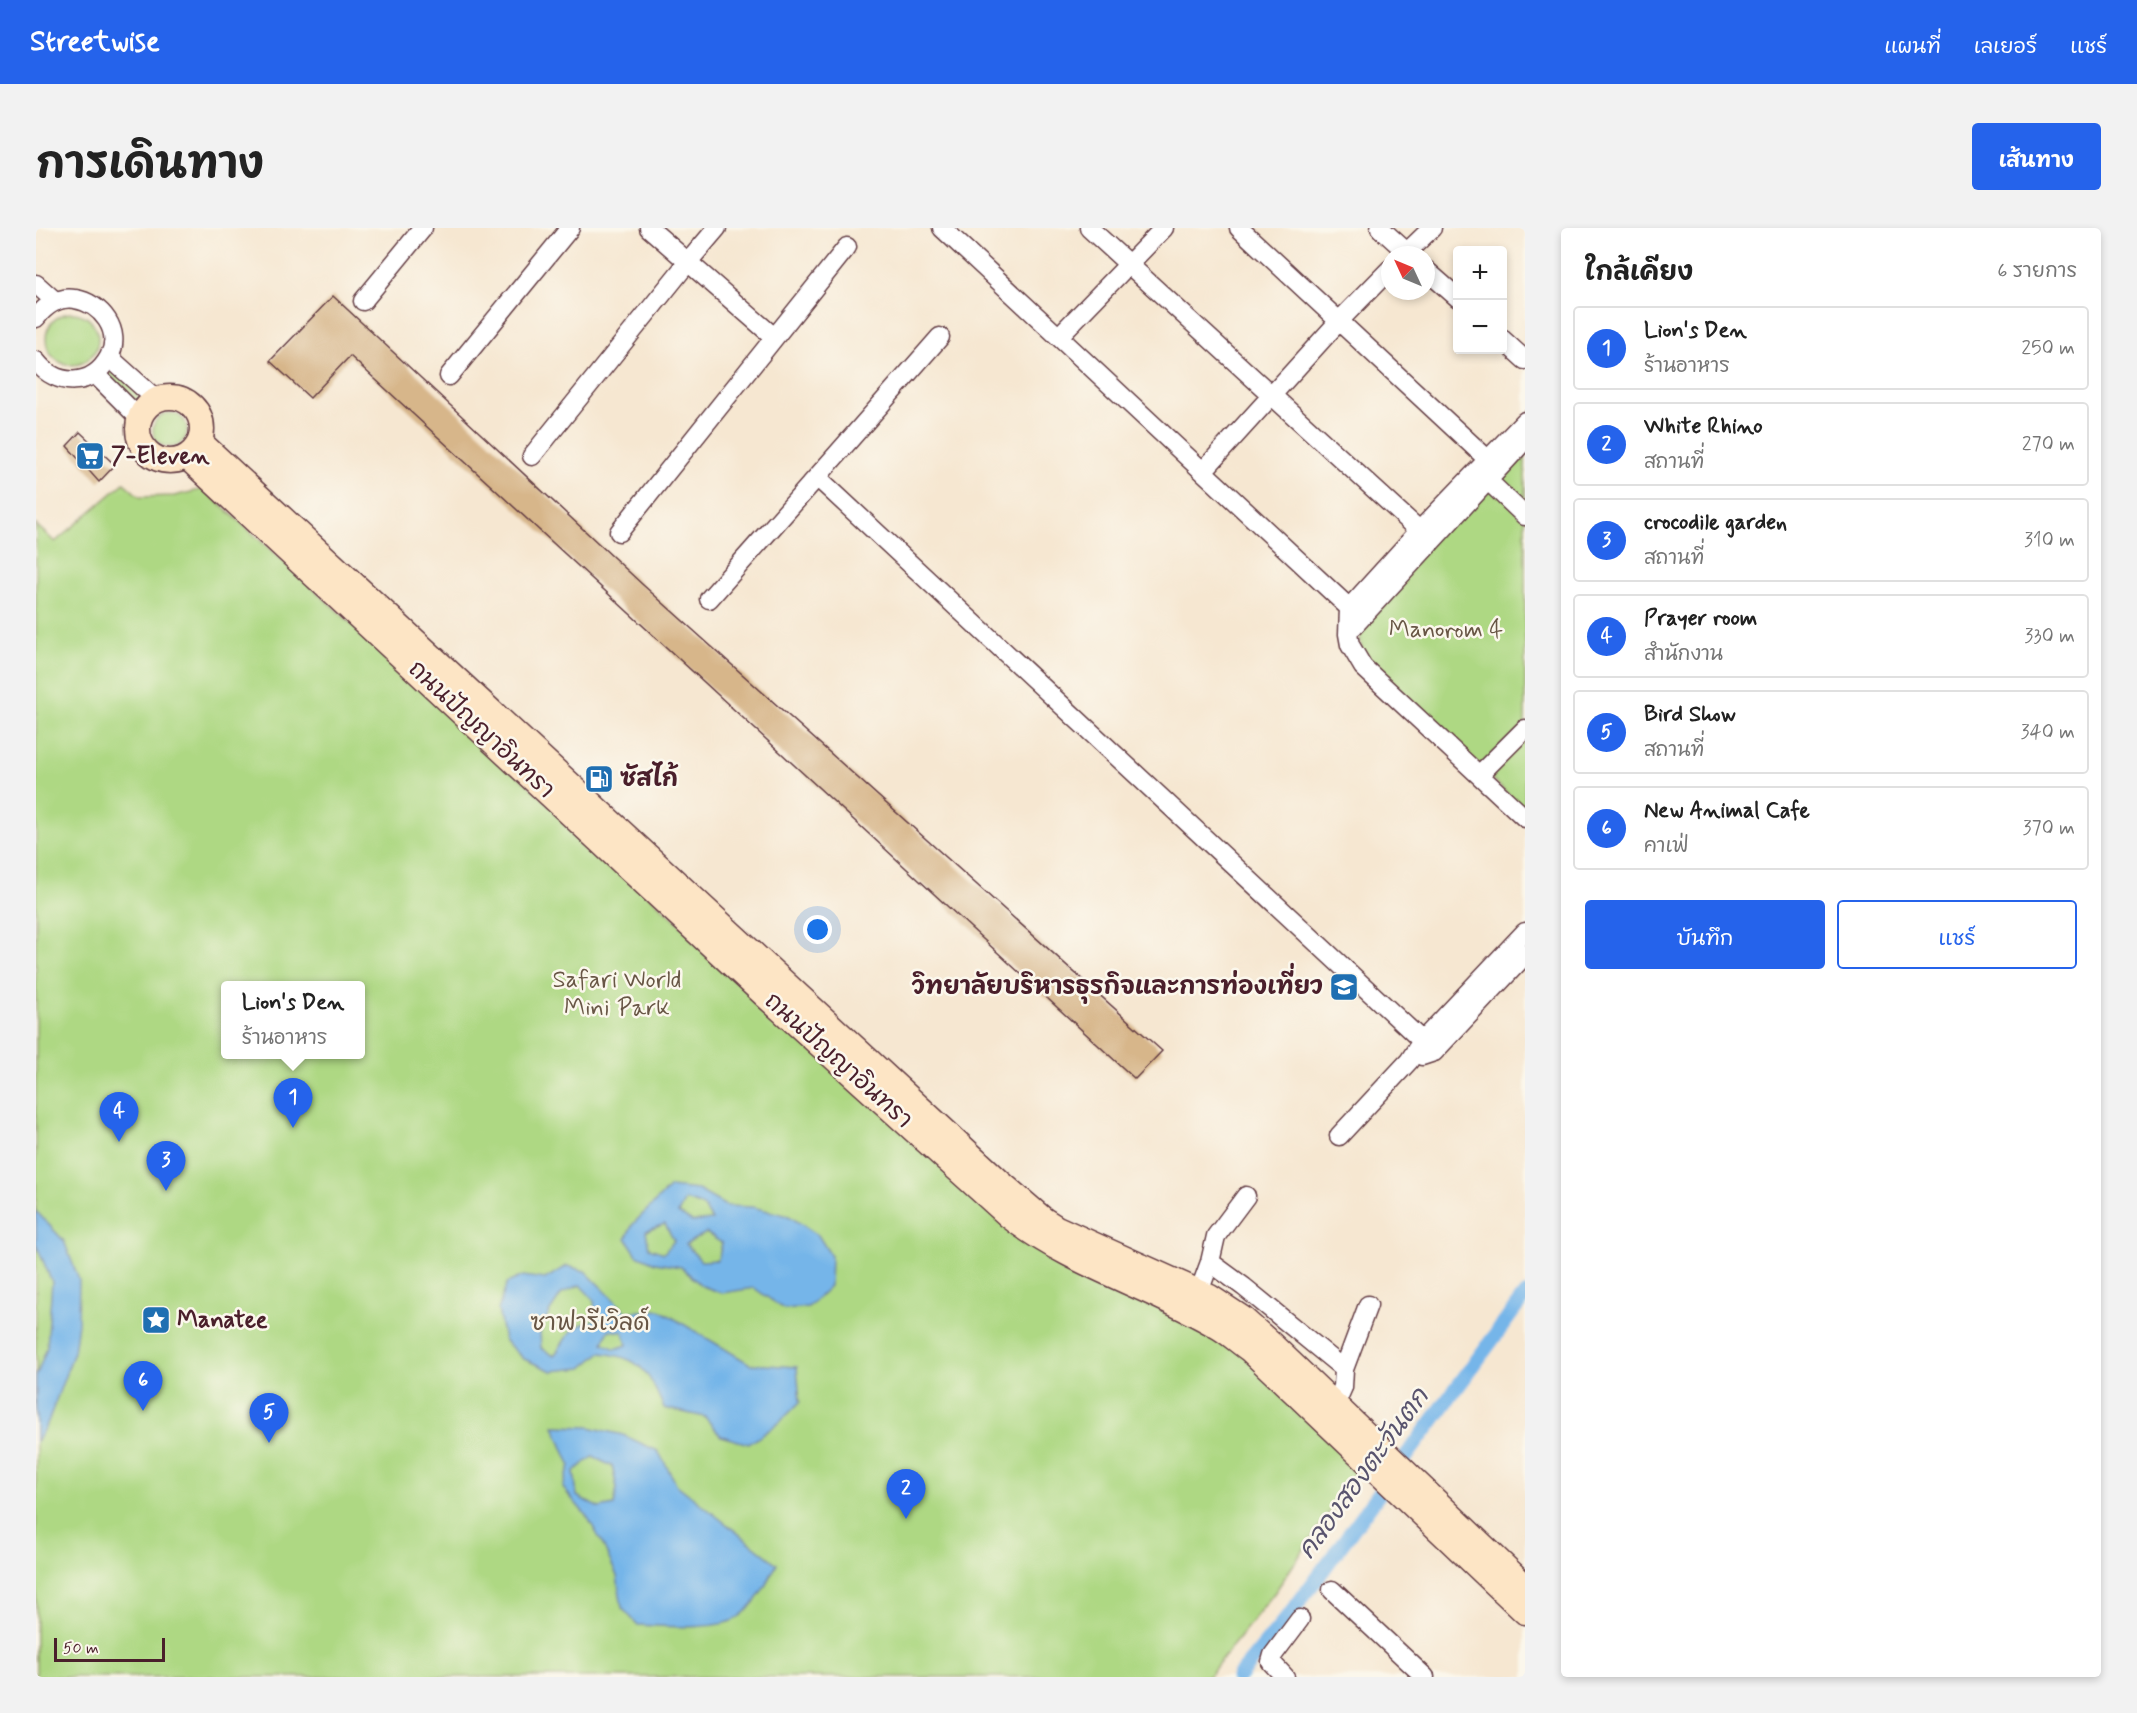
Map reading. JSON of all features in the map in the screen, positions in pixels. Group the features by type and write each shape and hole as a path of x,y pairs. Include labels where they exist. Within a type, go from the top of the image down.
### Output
{"street":[{"path":"363,301 423,228"},
{"path":"449,376 570,228"},
{"path":"649,228 774,337"},
{"path":"532,456 717,228"},
{"path":"942,228 1355,613"},
{"path":"1089,228 1425,536"},
{"path":"1059,336 1164,228"},
{"path":"1239,228 1340,320 1488,470 1525,516"},
{"path":"1380,228 1399,246"},
{"path":"1415,246 1432,228"},
{"path":"620,532 847,247"},
{"path":"1204,470 1381,278"},
{"path":"1435,278 1453,294"},
{"path":"36,284 55,301"},
{"path":"36,318 41,310 55,301 71,298 87,301 101,310 110,324 113,340 109,357 95,374 78,381 60,380 44,372 36,361"},
{"path":"709,599 940,337"},
{"path":"1507,343 1525,360"},
{"path":"109,357 157,400"},
{"path":"95,374 140,419"},
{"path":"170,397 182,399 193,406 200,417 203,430 193,450 174,462 160,460 149,453 141,443 138,432 140,419 157,400 170,397"},
{"path":"1525,421 1488,470 1355,613 1348,633 1354,654 1363,667 1525,818"},
{"path":"1488,470 1525,440"},
{"name":"ถนนปัญญาอินทรา","path":"193,450 669,874 972,1158 1026,1204 1057,1228 1199,1292 1242,1318 1335,1405 1367,1448"},
{"name":"ถนนปัญญาอินทรา","path":"193,450 769,999 1009,1216 1033,1235 1075,1258 1192,1313 1222,1329 1250,1350 1367,1448 1525,1612"},
{"path":"817,477 1428,1046"},
{"path":"1479,775 1525,729"},
{"path":"1428,1046 1525,932"},
{"path":"1339,1136 1409,1061 1525,955"},
{"path":"1199,1292 1210,1262 1216,1236 1246,1196"},
{"path":"1210,1262 1344,1369"},
{"path":"1335,1405 1343,1387 1344,1369 1368,1305"},
{"name":"ถนนปัญญาอินทรา","path":"1397,1477 1525,1586"},
{"path":"1332,1590 1425,1677"},
{"path":"1285,1677 1271,1662 1273,1655 1300,1619"}],"green space":[{"path":"67,313 77,313 91,320 98,339 91,358 77,365 67,365 57,361 50,354 46,344 46,334 50,324 57,317"},
{"path":"107,371 117,374 132,387 140,401 137,405 106,378"},
{"path":"170,413 182,418 187,430 182,442 170,447 158,442 153,430 158,418"},
{"name":"Manorom 4","path":"1525,431 1525,810 1363,660 1357,612"},
{"name":"ซาฟารีเวิลด์","path":"124,483 140,497 174,496 204,489 962,1181 1028,1245 1208,1331 1241,1351 1358,1470 1275,1592 1208,1677 36,1677 36,525 55,542"}],"water":[{"path":"670,1187 698,1190 726,1206 752,1207 789,1216 818,1235 831,1256 830,1286 808,1307 784,1309 754,1288 722,1293 702,1286 681,1267 655,1263 637,1255 626,1238 633,1224","holes":["685,1200 703,1206 712,1220 692,1222 678,1213","665,1224 674,1241 664,1253 649,1248 646,1231","706,1233 722,1243 718,1260 701,1261 686,1244"]},
{"path":"36,1211 64,1241 79,1280 78,1323 74,1352 48,1422 36,1442 36,1377 47,1347 52,1282 36,1244"},
{"path":"567,1266 585,1271 626,1312 660,1310 750,1364 797,1367 800,1402 780,1422 749,1444 721,1436 705,1417 664,1408 642,1368 625,1358 600,1353 582,1368 552,1371 524,1359 504,1340 498,1310 507,1283 523,1276 545,1279","holes":["580,1285 594,1300 595,1320 574,1329 554,1356 541,1348 540,1332 562,1293","609,1330 623,1332 627,1345 615,1349 603,1343"]},
{"path":"554,1426 589,1427 623,1435 658,1451 677,1485 777,1564 756,1600 739,1617 719,1624 690,1627 638,1625 622,1608 617,1576 601,1541 588,1518 563,1488 570,1465","holes":["593,1457 612,1466 617,1488 614,1505 599,1508 577,1496 574,1471"]}],"building":[{"path":"333,296 643,585 1162,1051 1135,1079 350,356 310,398 270,361"},
{"name":"7-Eleven","path":"80,432 115,465 99,482 67,446"}],"waterway":[{"name":"คลองสองตะวันตก","path":"1238,1677 1289,1616 1525,1295"}],"place":[{"name":"7-Eleven","path":"90,456"},
{"name":"ซัสไก้","path":"599,779"},
{"name":"วิทยาลัยบริหารธุรกิจและการท่องเที่ยว","path":"1344,987"},
{"name":"Lion's Den","path":"293,1128"},
{"name":"Prayer room","path":"119,1142"},
{"name":"crocodile garden","path":"166,1191"},
{"name":"Manatee","path":"156,1320"},
{"name":"New Animal Cafe","path":"143,1411"},
{"name":"Bird Show","path":"269,1443"},
{"name":"White Rhino","path":"906,1519"}],"park label":[{"name":"Safari World Mini Park","path":"617,994"}]}
